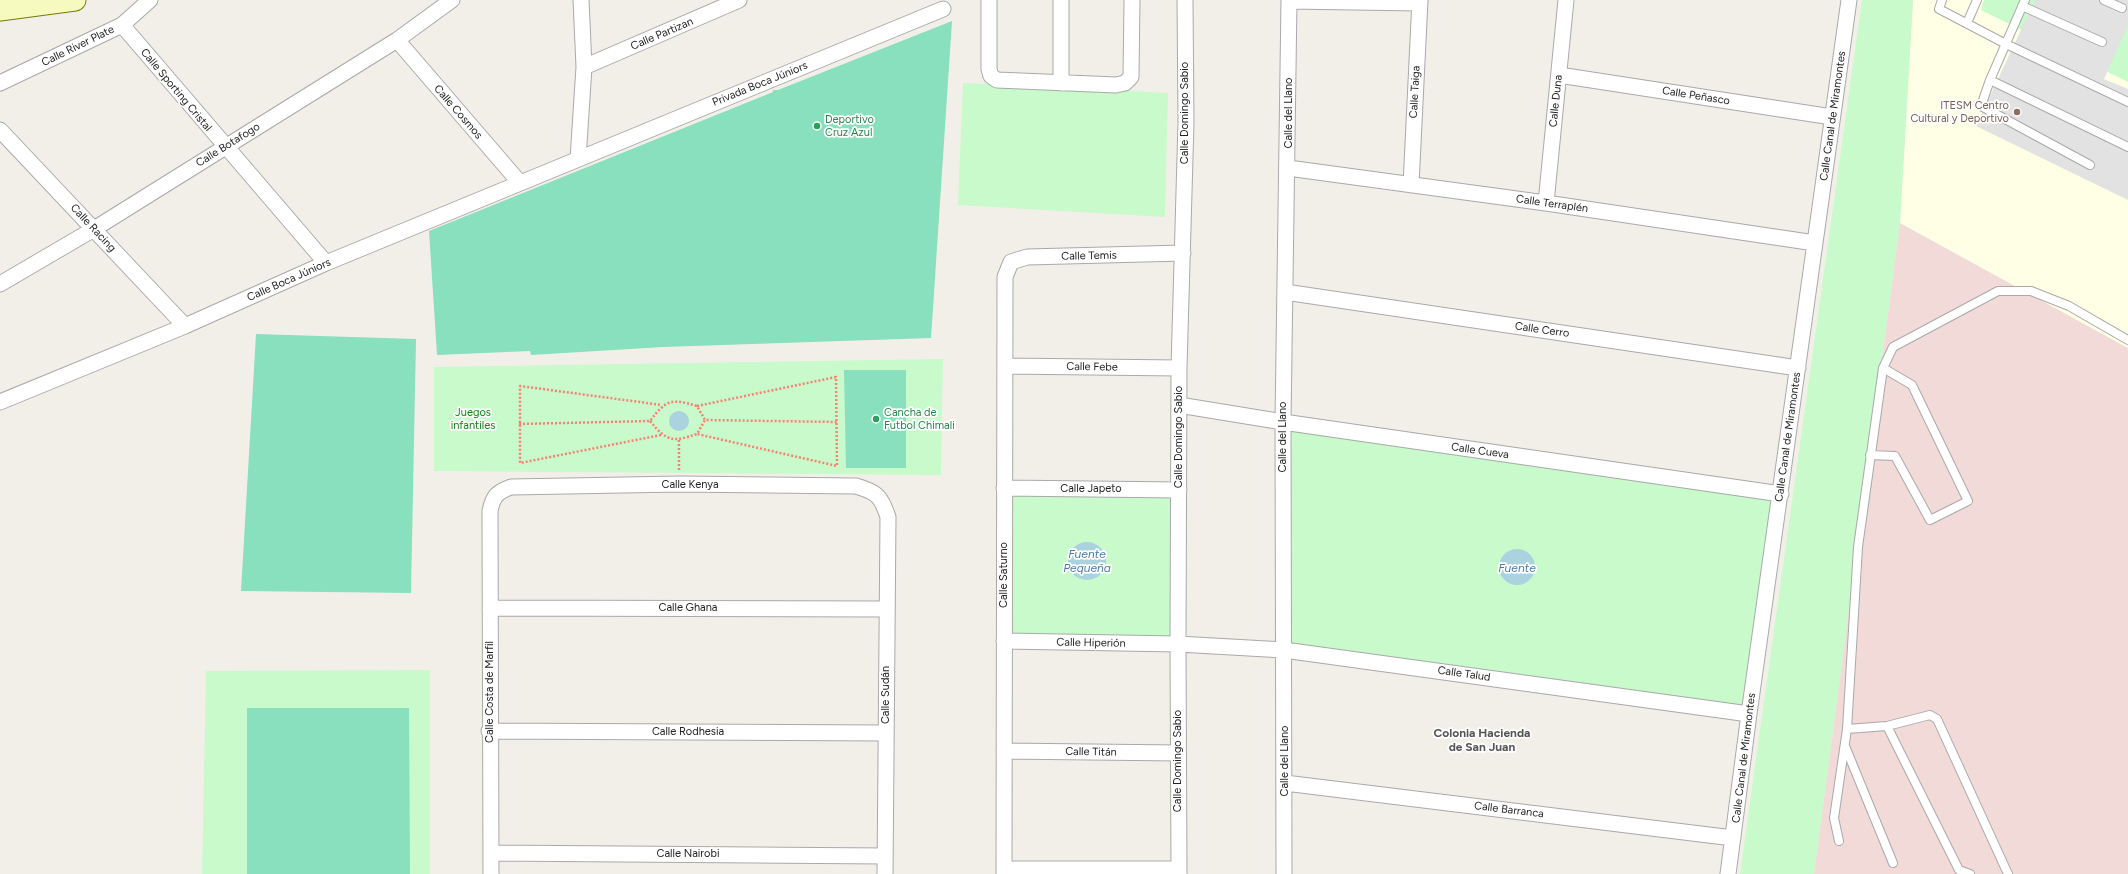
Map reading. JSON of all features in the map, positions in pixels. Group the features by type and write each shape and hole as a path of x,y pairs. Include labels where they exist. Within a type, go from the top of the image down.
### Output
{"street":[{"path":"0,10 75,0"},
{"name":"Calle River Plate","path":"0,83 122,25 150,0"},
{"name":"Calle Botafogo","path":"0,284 94,229 396,40 452,0"},
{"path":"578,159 584,67 581,0"},
{"name":"Calle Partizan","path":"584,67 739,0"},
{"path":"989,0 989,70 991,76 997,80 1116,84 1126,84 1131,77 1132,0"},
{"path":"1061,0 1062,83"},
{"name":"Calle Domingo Sabio","path":"1179,872 1179,405 1186,122 1185,0"},
{"path":"1289,0 1420,1"},
{"name":"Calle del Llano","path":"1284,874 1285,783 1283,422 1288,168 1289,0"},
{"name":"Calle Duna","path":"1546,203 1566,0"},
{"name":"Calle Canal de Miramontes","path":"1728,874 1849,0"},
{"name":"Calle Taiga","path":"1411,185 1420,1"},
{"name":"Privada Boca Júniors","path":"578,159 943,8"},
{"name":"Calle Sporting Cristal","path":"122,25 224,147 326,263"},
{"name":"Calle Cosmos","path":"396,40 520,183"},
{"name":"Calle Peñasco","path":"1559,74 1832,117"},
{"name":"Calle Racing","path":"0,130 185,326"},
{"name":"Calle Boca Júniors","path":"0,402 185,326 326,263 578,159"},
{"name":"Calle Terraplén","path":"1288,168 1546,203 1815,243"},
{"name":"Calle Temis","path":"1006,277 1011,262 1027,257 1183,253"},
{"name":"Calle Saturno","path":"1004,871 1004,488 1006,277"},
{"name":"Calle Cerro","path":"1286,292 1798,368"},
{"name":"Calle Febe","path":"1005,366 1180,368"},
{"name":"Calle Cueva","path":"1179,405 1283,422 1781,494"},
{"name":"Calle Kenya","path":"490,510 492,499 500,491 511,487 680,484 856,486 869,489 878,495 888,517"},
{"name":"Calle Japeto","path":"1004,488 1179,490"},
{"name":"Calle Costa de Marfil","path":"490,510 491,874"},
{"name":"Calle Sudán","path":"885,874 886,609 888,517"},
{"name":"Calle Ghana","path":"490,608 886,609"},
{"name":"Calle Hiperión","path":"1004,641 1178,644"},
{"name":"Calle Talud","path":"1178,644 1284,650 1749,714"},
{"name":"Calle Rodhesia","path":"490,731 886,733"},
{"name":"Calle Titán","path":"1004,751 1178,753"},
{"name":"Calle Barranca","path":"1285,783 1733,838"},
{"name":"Calle Nairobi","path":"491,853 886,856"},
{"path":"1004,871 1179,872"}],"lane":[{"path":"1942,0 1939,9 2006,44 2128,102"},
{"path":"1967,23 1977,0"},
{"path":"2104,0 2122,8"},
{"path":"2090,165 1981,106 1990,80 2024,3 2102,42"},
{"path":"1990,80 2128,147"},
{"path":"1839,841 1834,818 1847,729 1858,547 1883,368 1893,347 1998,291 2031,291 2069,306 2128,340"},
{"path":"1870,455 1896,456 1930,520 1968,501 1912,385 1883,368"},
{"path":"1847,729 1887,726 1930,715 1937,719 2008,874"},
{"path":"1887,726 1959,870 1970,874"},
{"path":"1845,745 1893,864"}],"path":[{"path":"836,377 837,466 697,434 679,440 661,436 520,463 520,386 662,405 679,400 697,406 836,377"},
{"path":"650,421 662,405"},
{"path":"697,406 705,420"},
{"path":"705,420 837,422"},
{"path":"697,434 705,420"},
{"path":"519,424 650,421"},
{"path":"650,421 661,436"},
{"path":"679,440 680,484"}],"shaded area":[{"name":"ITESM Centro Cultural y Deportivo","path":"1913,0 2128,0 2128,348 1900,223"},
{"path":"2035,0 2128,0 2128,25 2104,79 2128,89 2128,200 1976,126"},
{"path":"1900,223 2128,348 2128,874 1814,874"}],"green space":[{"path":"1862,0 1913,0 1900,223 1814,874 1740,874"},
{"path":"1984,0 2128,0 2128,82 1981,10"},
{"name":"Deportivo Cruz Azul","path":"952,21 931,338 663,347 531,355 530,351 437,355 429,231 773,92 773,90 778,90"},
{"path":"963,83 1168,93 1165,217 958,205"},
{"path":"256,334 416,339 411,593 241,591"},
{"name":"Juegos infantiles","path":"943,359 941,475 434,471 434,367"},
{"name":"Cancha de Futbol Chimali","path":"844,370 906,370 906,468 846,468"},
{"path":"1286,430 1774,498 1743,709 1290,643"},
{"path":"1005,490 1175,494 1176,642 1005,640"},
{"path":"430,670 430,874 202,874 206,671"},
{"path":"247,708 409,708 410,874 247,874"}],"water":[{"path":"679,411 686,414 689,421 686,428 679,431 672,428 669,421 672,414"},
{"name":"Fuente Pequeña","path":"1083,542 1091,542 1098,545 1103,550 1106,561 1103,572 1098,577 1091,580 1083,580 1076,577 1071,572 1068,565 1068,557 1071,550 1076,545"},
{"name":"Fuente","path":"1517,549 1527,552 1532,557 1535,567 1532,577 1527,582 1517,585 1507,582 1502,577 1499,567 1502,557 1507,552"}],"place":[{"name":"ITESM Centro Cultural y Deportivo","path":"2017,112"},
{"name":"Deportivo Cruz Azul","path":"817,126"},
{"name":"Cancha de Futbol Chimali","path":"876,419"}],"district":[{"name":"Colonia Hacienda de San Juan","path":"1482,740"}]}
